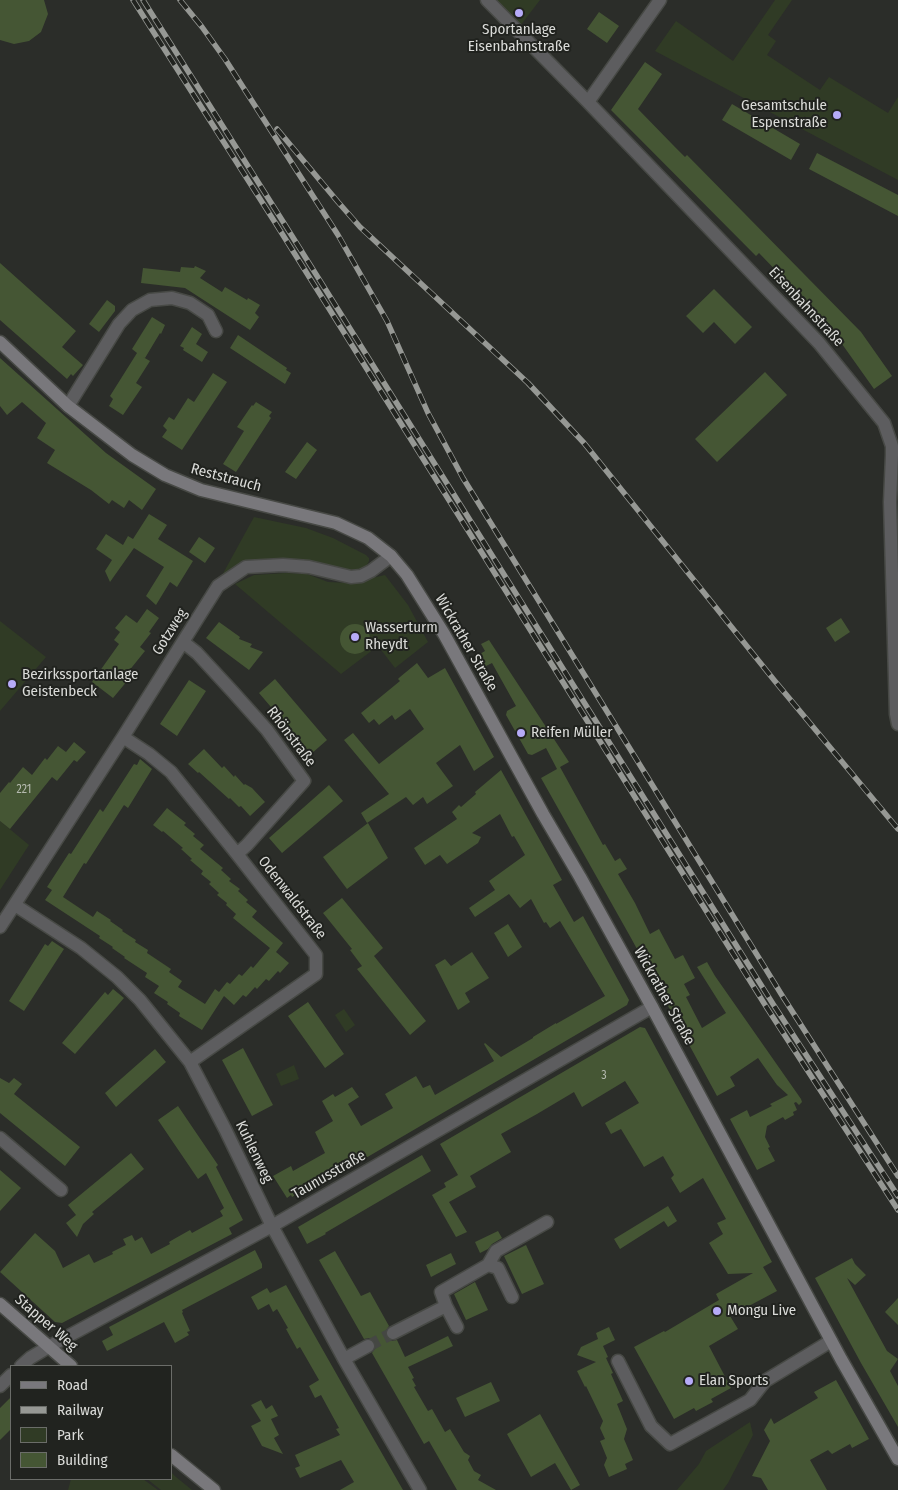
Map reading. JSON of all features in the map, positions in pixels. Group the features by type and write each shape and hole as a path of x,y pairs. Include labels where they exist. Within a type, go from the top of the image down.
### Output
{"main road":[{"name":"Reststrauch","path":"0,342 68,406 132,455 175,480 201,490 336,522 368,538 391,556"},
{"name":"Wickrather Straße","path":"391,556 408,575 444,634 652,1008 831,1342 898,1459"},
{"name":"Stapper Weg","path":"0,1304 70,1365"},
{"path":"172,1456 214,1490"}],"street":[{"name":"Eisenbahnstraße","path":"487,0 588,102 819,343 884,423 892,446 895,465 890,502 896,714 898,724"},
{"path":"588,102 660,0"},
{"path":"68,406 119,324 132,310 150,300 172,298 190,303 208,315 216,331"},
{"path":"895,465 898,445"},
{"name":"Gotzweg","path":"0,927 218,586 246,567 300,566 351,577 360,576 371,571 391,556"},
{"name":"Rhönstraße","path":"183,642 197,653 262,724 304,781 237,854"},
{"name":"Odenwaldstraße","path":"123,737 149,754 170,772 316,955 316,974 190,1062"},
{"name":"Kuhlenweg","path":"14,905 81,948 117,977 140,1000 190,1062 272,1226 344,1359 420,1490"},
{"name":"Taunusstraße","path":"22,1365 50,1346 272,1226 652,1008"},
{"path":"0,1138 61,1190"},
{"path":"457,1327 440,1292 488,1265 496,1251 547,1222"},
{"path":"488,1265 498,1268 512,1297"},
{"path":"393,1333 446,1306"},
{"path":"618,1361 651,1426 670,1444 750,1400 765,1381 831,1342"},
{"path":"344,1359 368,1346"},
{"path":"0,1386 10,1376"}],"green space":[{"name":"Sportanlage Eisenbahnstraße","path":"495,0 540,0 520,26"},
{"path":"775,0 792,0 768,35 776,41 767,55 820,90 829,77 888,113 898,97 898,180 655,51 676,21 733,61"},
{"path":"254,517 306,528 333,538 366,555 369,561 362,569 345,571 296,559 247,562 220,579"},
{"path":"307,574 328,582 350,583 385,575 408,605 428,642 395,668 378,646 341,674 235,584 254,575"},
{"name":"Bezirkssportanlage Geistenbeck","path":"0,621 46,657 0,711"},
{"path":"0,821 29,845 0,890"},
{"path":"344,1009 355,1025 346,1032 335,1015"},
{"path":"294,1065 299,1079 281,1086 276,1074"},
{"path":"750,1422 753,1435 723,1490 677,1490 699,1464 706,1451"},
{"path":"172,1473 192,1490 161,1490 148,1480 172,1480"},
{"path":"71,1480 144,1480 158,1490 68,1490"}],"building":[{"path":"0,0 44,0 48,14 41,32 29,41 14,44 0,40"},
{"path":"599,12 619,26 607,43 587,29"},
{"path":"645,62 662,74 638,109 685,157 687,155 861,332 892,376 874,389 842,344 845,342 759,253 756,256 611,110"},
{"path":"732,104 800,144 791,160 722,120"},
{"path":"817,153 898,195 898,216 809,169"},
{"path":"0,263 76,331 62,347 83,365 73,376 71,374 67,379 0,320"},
{"path":"195,266 206,271 200,278 222,292 225,287 260,305 255,313 259,317 250,330 185,288 141,283 143,268 180,272 181,267 194,268"},
{"path":"714,289 752,327 735,344 714,322 703,333 686,316"},
{"path":"107,300 115,306 115,311 99,332 89,324"},
{"path":"152,317 165,325 145,358 143,357 150,361 136,383 142,387 123,415 109,406 113,399 110,396 137,353 132,349"},
{"path":"192,327 202,334 196,344 208,352 202,362 180,346"},
{"path":"238,335 287,368 286,370 291,373 285,384 230,348"},
{"path":"0,358 106,453 156,489 142,510 129,500 124,508 112,500 109,504 91,490 47,463 55,450 37,438 46,423 22,402 7,415 0,406"},
{"path":"765,372 787,395 717,462 695,439"},
{"path":"213,373 227,382 182,450 162,437 167,430 163,426 169,417 174,420 188,398 194,402"},
{"path":"256,402 272,412 269,416 271,418 236,472 223,464 244,431 237,427"},
{"path":"307,442 317,450 296,479 285,472"},
{"path":"149,514 167,525 158,539 193,561 177,587 170,582 156,605 146,596 164,567 134,548 110,582 105,571 112,560 96,549 106,534 123,545 128,536 133,539"},
{"path":"199,537 215,548 205,563 189,552"},
{"path":"147,609 159,618 149,632 151,633 140,647 145,651 124,677 128,680 113,698 92,682 119,644 114,640 120,632 115,628 126,615 137,623"},
{"path":"841,618 850,632 835,642 826,628"},
{"path":"219,622 240,637 239,639 252,644 250,647 263,652 249,670 206,638"},
{"name":"Wasserturm Rheydt","path":"355,624 366,628 370,639 366,650 355,654 344,650 340,639 344,628"},
{"path":"489,640 569,762 560,767 603,845 605,844 615,861 620,858 627,869 618,874 650,934 659,929 675,959 683,955 695,978 684,984 690,995 686,997 702,1028 726,1013 697,967 707,962 801,1099 802,1102 799,1105 796,1102 794,1103 797,1110 793,1112 794,1115 785,1120 783,1117 767,1126 765,1137 775,1161 757,1170 730,1119 747,1110 750,1117 772,1106 770,1104 788,1095 777,1085 758,1058 730,1077 735,1086 717,1096 541,778 557,769 546,748 532,755 528,754 506,715 507,711 516,706 492,663 480,669 473,658 485,651 481,644"},
{"path":"417,663 428,678 445,668 494,757 474,771 460,745 436,763 453,786 427,804 423,797 413,805 406,797 367,823 361,813 389,794 344,740 353,733 379,764 424,729 410,709 395,720 392,715 379,725 374,719 369,723 361,713 400,681 398,679"},
{"path":"275,679 327,740 311,754 259,693"},
{"path":"189,680 206,691 177,736 160,724"},
{"path":"74,742 86,752 77,762 74,760 57,781 52,777 10,829 0,821 0,793 23,767 32,775 45,758 47,760 58,746 66,752"},
{"path":"204,749 222,768 224,766 244,785 252,788 265,802 250,816 241,806 239,807 188,764"},
{"path":"140,759 152,769 128,808 124,805 63,897 93,917 97,911 111,920 122,931 136,940 135,942 148,950 147,953 171,969 169,972 182,981 178,987 205,1004 215,989 219,992 227,982 230,984 239,974 242,976 251,966 253,968 270,948 233,918 236,914 217,895 219,893 209,884 211,882 201,874 203,871 190,860 192,859 181,849 183,848 153,825 167,808 186,823 184,825 195,834 193,836 204,845 200,849 223,868 221,870 231,879 229,881 240,889 238,891 248,900 246,902 257,911 252,917 283,943 276,952 289,963 269,981 266,979 257,989 255,987 246,997 243,995 234,1005 224,996 202,1030 179,1016 180,1013 154,993 159,986 145,977 147,973 124,958 113,947 99,938 100,936 45,900 52,890 47,887 69,853 71,854 100,809 103,812 134,764 137,765"},
{"path":"501,770 562,880 553,885 574,922 583,916 629,1000 627,1005 306,1193 304,1190 287,1198 273,1176 291,1166 293,1171 325,1153 315,1132 333,1121 322,1101 333,1094 335,1097 352,1087 359,1097 348,1104 361,1126 393,1108 385,1094 416,1076 423,1088 430,1085 435,1095 494,1061 485,1043 501,1057 556,1023 605,996 560,921 550,928 546,922 544,923 531,899 520,908 509,894 475,917 469,908 495,890 489,881 525,855 514,836 512,837 500,814 472,833 481,837 478,843 447,864 440,855 425,865 414,848 457,819 452,812 459,805 461,807 476,794 475,792"},
{"path":"329,785 343,801 282,853 269,838"},
{"path":"368,823 388,858 347,889 323,857"},
{"path":"342,898 383,948 374,956 426,1021 410,1035 357,969 362,966 350,950 352,949 323,913"},
{"path":"508,924 522,947 508,957 494,933"},
{"path":"52,941 64,949 24,1011 9,1001 45,944 48,946"},
{"path":"472,952 489,978 465,993 470,1002 458,1010 435,965 445,959 451,966"},
{"path":"113,989 124,998 75,1054 62,1043 105,992 108,995"},
{"path":"308,1002 344,1054 325,1068 288,1016"},
{"path":"640,1027 645,1028 772,1262 763,1267 777,1291 730,1316 738,1329 709,1346 731,1388 711,1399 713,1402 696,1411 694,1408 674,1419 634,1347 665,1332 719,1300 716,1294 753,1273 728,1274 709,1243 723,1234 717,1223 726,1219 703,1178 680,1193 671,1178 674,1175 663,1156 644,1167 621,1129 611,1134 605,1123 639,1103 625,1081 582,1107 574,1092 501,1134 511,1152 470,1176 476,1187 449,1202 467,1232 456,1237 432,1195 446,1187 444,1183 458,1175 440,1144"},
{"path":"243,1048 273,1105 252,1116 222,1060"},
{"path":"155,1049 166,1062 116,1107 105,1093"},
{"path":"0,1078 9,1083 14,1078 22,1084 14,1094 80,1147 65,1166 0,1113"},
{"path":"178,1106 218,1165 216,1167 243,1220 229,1228 232,1234 62,1323 55,1322 0,1272 35,1233 55,1251 63,1268 89,1254 94,1263 113,1254 112,1252 126,1245 123,1239 132,1235 135,1241 142,1237 151,1254 190,1230 192,1233 223,1216 220,1211 224,1208 206,1173 198,1179 158,1120"},
{"path":"131,1153 144,1169 92,1212 94,1214 83,1224 77,1237 66,1223 76,1215 68,1205"},
{"path":"422,1155 431,1171 307,1244 298,1227"},
{"path":"0,1170 21,1188 0,1211"},
{"path":"668,1206 677,1221 668,1227 664,1221 620,1249 614,1239"},
{"path":"498,1231 502,1238 480,1253 475,1242"},
{"path":"526,1245 544,1284 522,1294 504,1256"},
{"path":"255,1250 262,1268 182,1310 190,1331 187,1332 189,1335 175,1343 164,1322 107,1351 102,1341 113,1335 109,1327"},
{"path":"335,1251 361,1296 370,1292 389,1326 385,1332 386,1337 392,1341 397,1340 405,1357 448,1336 453,1346 408,1367 414,1378 412,1379 416,1386 414,1387 428,1411 432,1409 445,1432 450,1429 464,1452 470,1456 468,1460 474,1471 481,1475 478,1480 496,1490 457,1490 429,1441 424,1444 372,1353 376,1347 375,1342 369,1338 364,1339 319,1260"},
{"path":"451,1253 456,1264 431,1277 426,1265"},
{"path":"852,1258 866,1275 855,1285 847,1278 887,1351 898,1359 890,1371 898,1386 898,1427 815,1278"},
{"path":"475,1282 488,1310 466,1320 454,1294"},
{"path":"286,1285 403,1490 340,1490 354,1482 341,1460 300,1478 295,1468 300,1466 295,1455 340,1435 336,1429 339,1428 321,1395 315,1398 309,1386 319,1380 300,1347 297,1349 277,1309 273,1312 269,1304 258,1310 251,1297 267,1288 270,1293"},
{"path":"898,1298 898,1325 885,1312"},
{"path":"609,1327 615,1340 603,1346 613,1373 611,1374 623,1401 617,1404 627,1429 624,1439 633,1460 625,1464 627,1469 609,1477 604,1465 607,1458 600,1441 605,1439 600,1428 603,1421 577,1371 596,1362 577,1355 581,1347 598,1339 596,1333"},
{"path":"836,1380 869,1439 852,1448 850,1444 832,1454 828,1450 810,1460 827,1490 768,1490 761,1478 752,1476 770,1441 764,1430 771,1418 774,1424 818,1398 814,1392"},
{"path":"491,1382 500,1401 465,1417 456,1398"},
{"path":"10,1398 10,1430 0,1440 0,1408"},
{"path":"261,1400 266,1409 272,1405 278,1416 271,1419 279,1435 274,1438 283,1454 262,1446 251,1426 261,1421 251,1405"},
{"path":"540,1414 580,1485 571,1490 555,1463 531,1477 507,1434"}],"tunnel":[{"path":"368,1346 393,1333"}],"railway":[{"path":"133,0 276,224 767,1008 898,1210"},
{"path":"143,0 773,1004 898,1196"},
{"path":"180,0 225,59 338,235 387,321 428,413 463,478 783,997 898,1176"},
{"path":"277,129 360,227 528,383 584,443 774,680 898,829"}],"place":[{"name":"Sportanlage Eisenbahnstraße","path":"519,13"},
{"name":"Gesamtschule Espenstraße","path":"837,115"},
{"name":"Wasserturm Rheydt","path":"355,637"},
{"name":"Bezirkssportanlage Geistenbeck","path":"12,684"},
{"name":"Reifen Müller","path":"521,733"},
{"name":"Mongu Live","path":"717,1311"},
{"name":"Elan Sports","path":"689,1381"}]}
